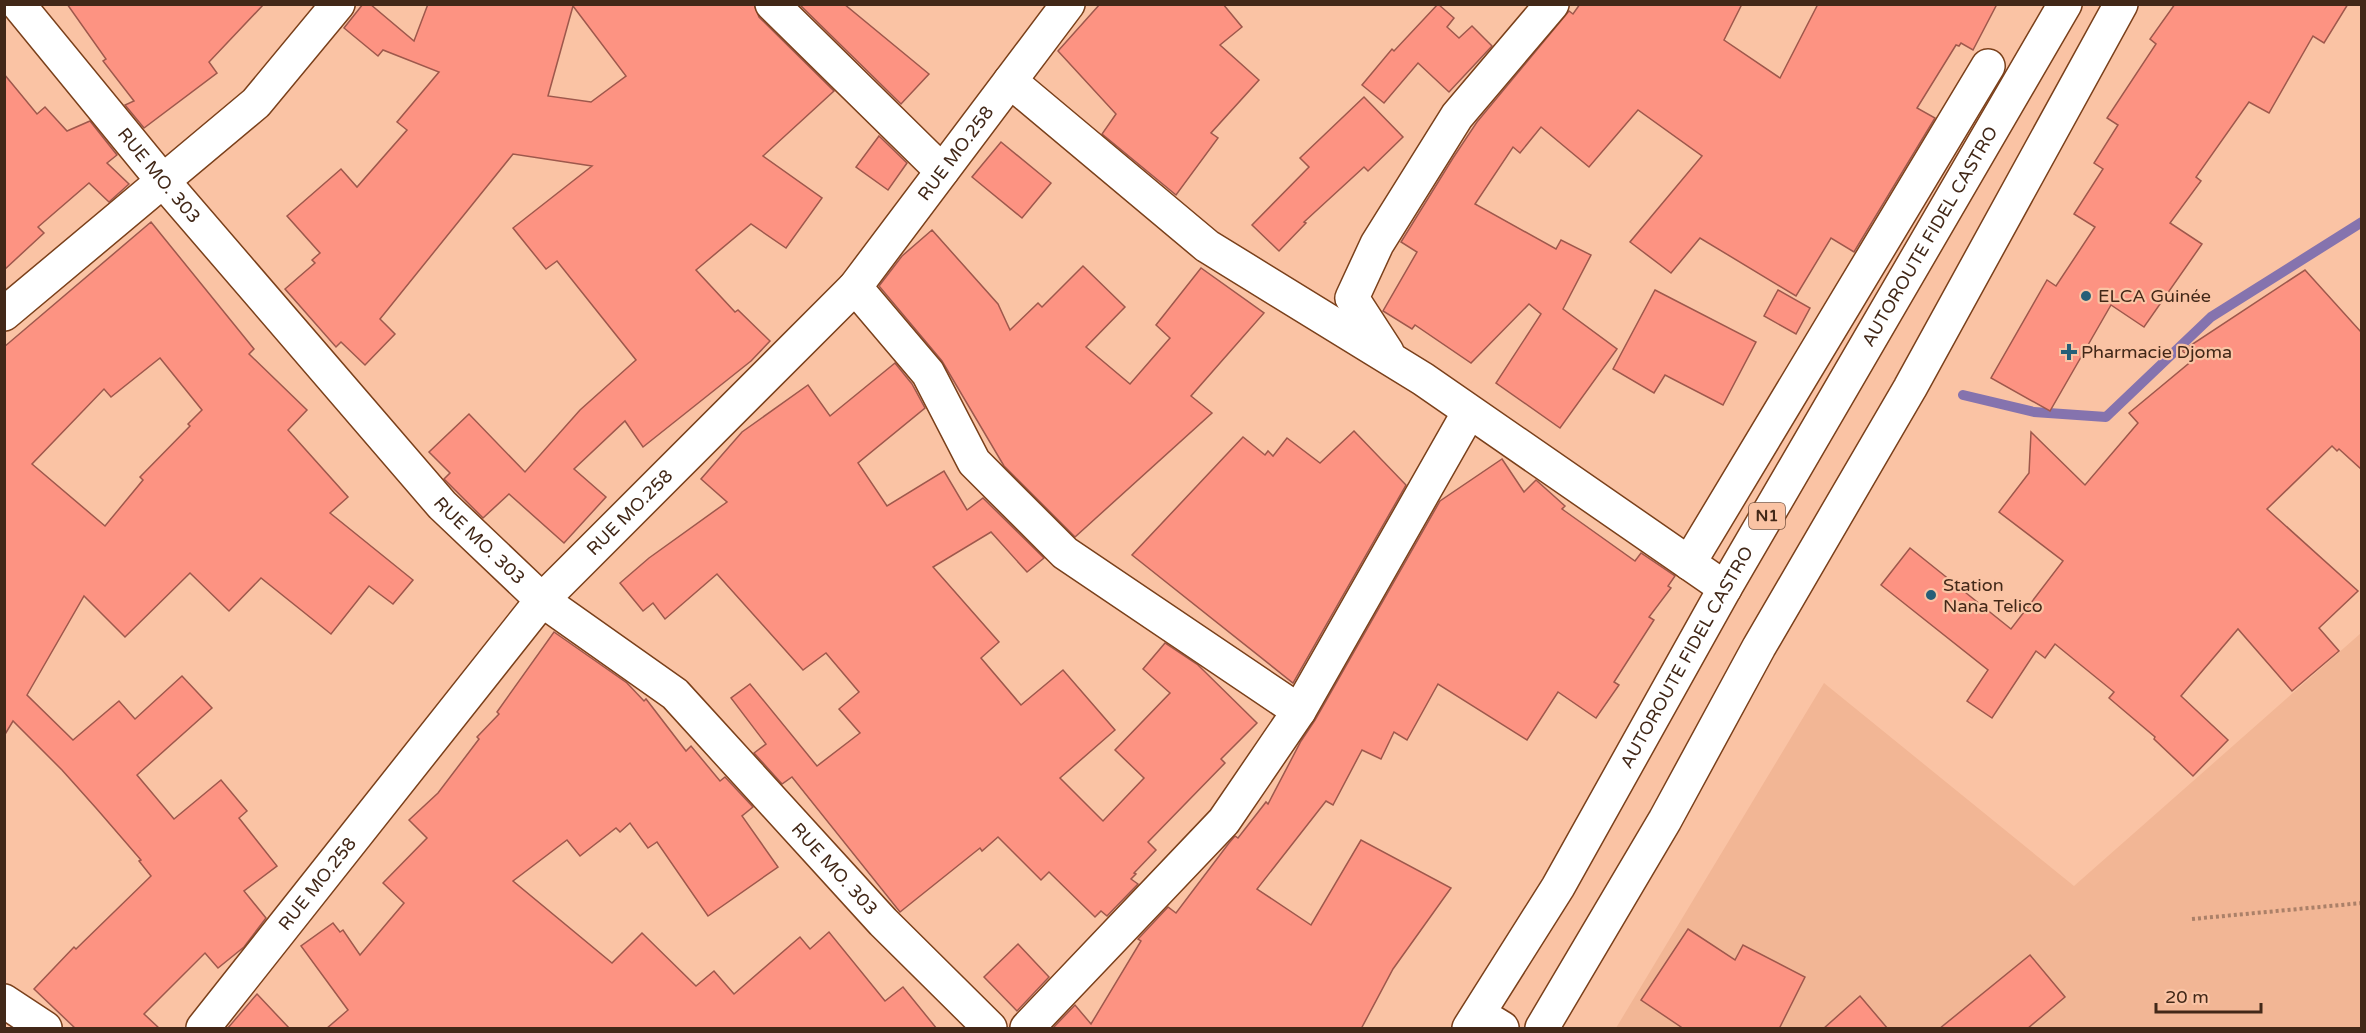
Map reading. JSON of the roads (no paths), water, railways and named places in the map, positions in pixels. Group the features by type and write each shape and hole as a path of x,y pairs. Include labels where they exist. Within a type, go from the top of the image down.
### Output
{"main road":[{"name":"RUE MO. 303","path":"18,4 163,181 442,505 542,600 675,694 883,922 990,1029"},
{"path":"4,314 256,103 338,4"},
{"path":"772,4 942,171"},
{"name":"RUE MO.258","path":"203,1029 542,600 855,287 1068,4"},
{"path":"1393,361 1352,298 1377,244 1457,116 1552,4"},
{"name":"AUTOROUTE FIDEL CASTRO","path":"1483,1024 1725,588 2065,4"},
{"path":"1542,1029 1665,820 1759,647 1910,388 2121,4"},
{"path":"1689,563 1988,66"},
{"path":"1010,81 1207,246 1393,361 1725,588"},
{"path":"855,287 928,373 974,462 1065,553 1299,711"},
{"path":"1028,1029 1224,821 1299,711 1469,412"},
{"path":"4,1001 45,1029"}],"waterway":[{"path":"1963,395 2034,412 2106,417 2211,317 2362,222"}],"place":[{"name":"ELCA Guinée","path":"2086,296"},
{"name":"Pharmacie Djoma","path":"2069,352"},
{"name":"Station Nana Telico","path":"1931,595"}]}
